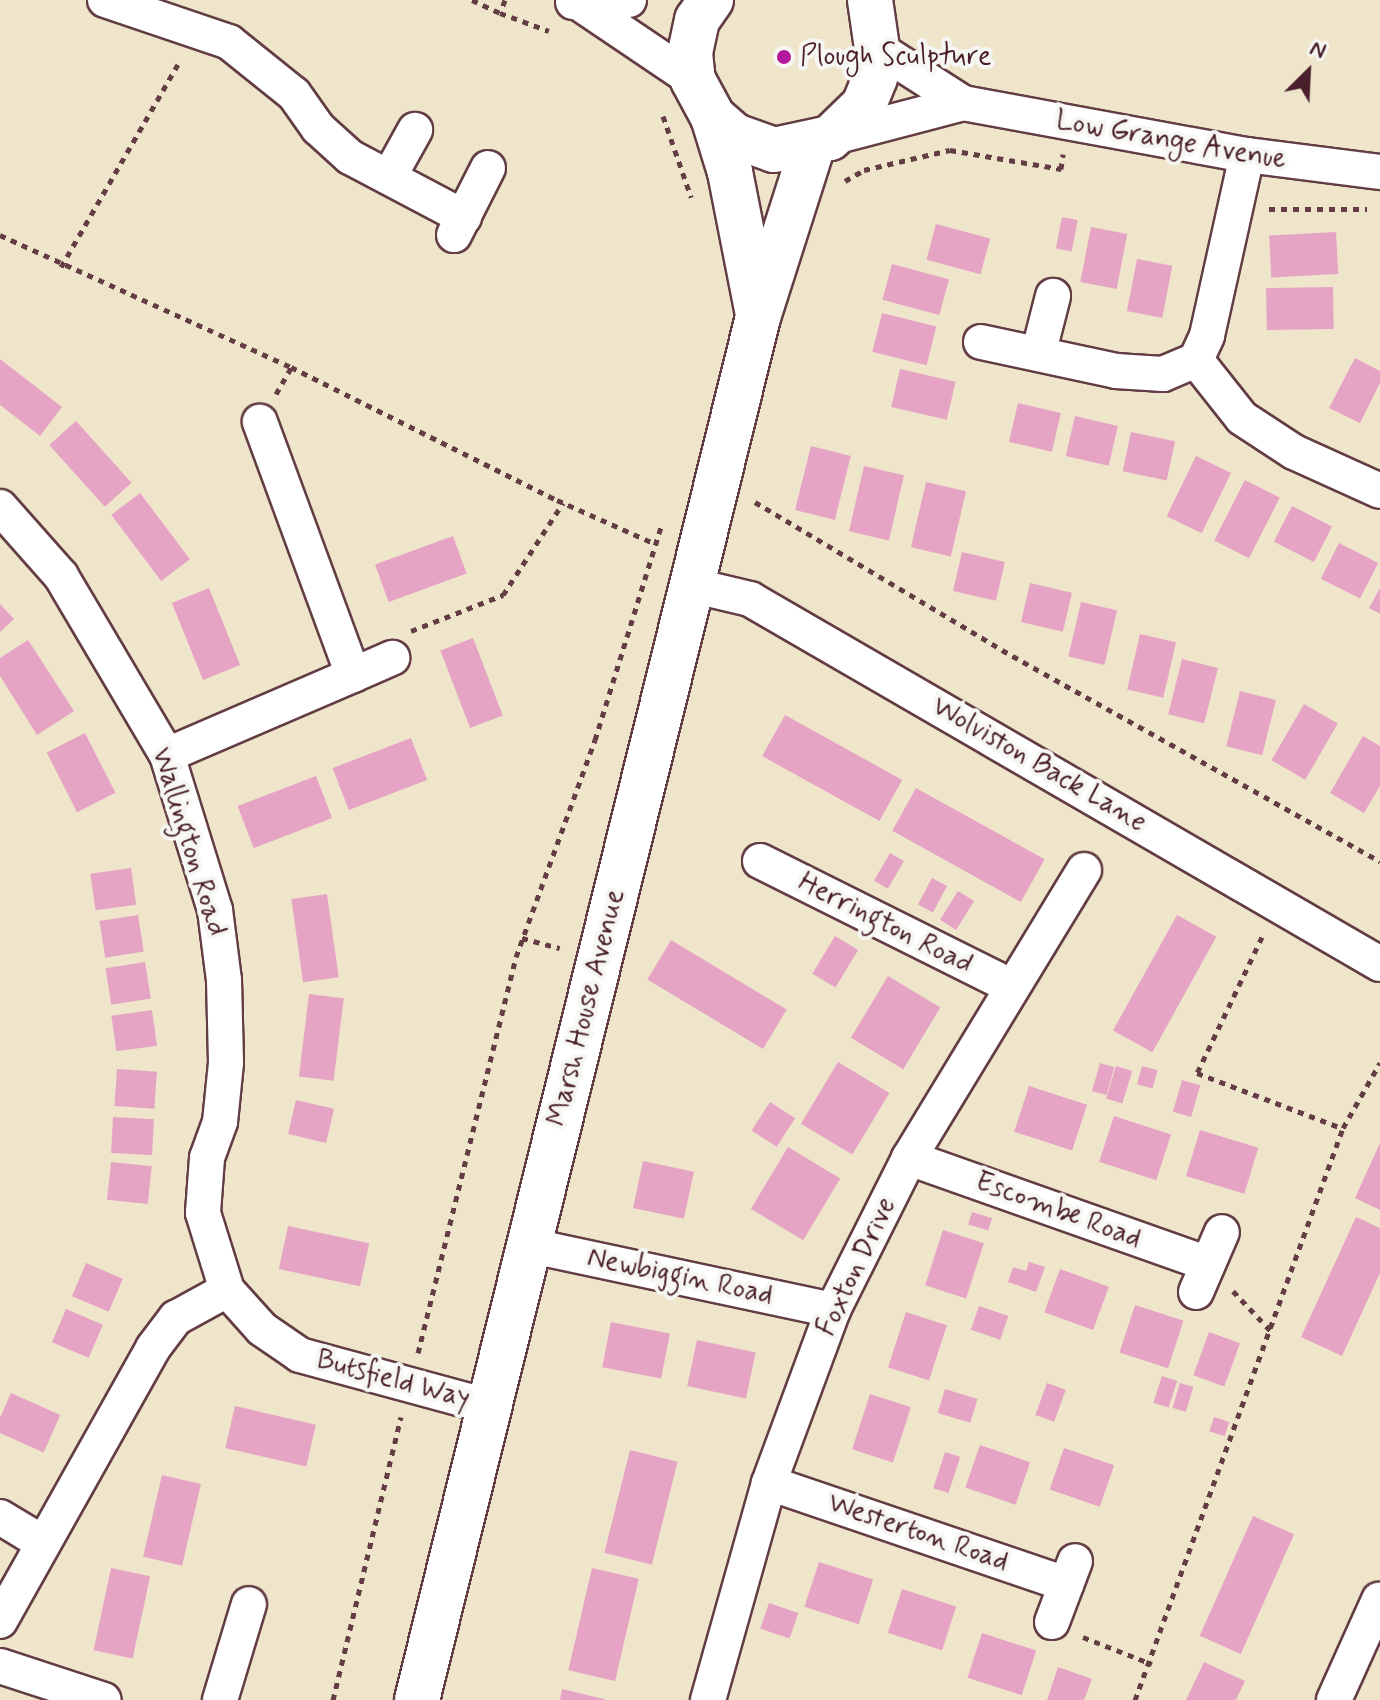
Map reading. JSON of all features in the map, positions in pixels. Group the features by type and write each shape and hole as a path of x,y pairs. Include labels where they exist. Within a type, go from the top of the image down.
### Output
{"street":[{"path":"105,0 229,42 265,67 294,94 318,128 350,157 389,177 458,227 488,168"},
{"path":"571,2 629,0"},
{"name":"Marsh House Avenue","path":"711,0 697,20 692,42 688,99 730,172 758,317"},
{"path":"571,2 735,136 774,150 821,142"},
{"name":"Marsh House Avenue","path":"417,1700 758,317 821,142 864,105 875,78 868,18"},
{"name":"Low Grange Avenue","path":"868,18 963,103"},
{"name":"Low Grange Avenue","path":"821,142 963,103 1247,155 1380,172"},
{"path":"389,177 415,130"},
{"path":"981,342 1039,351 1116,371 1163,374 1196,360 1207,336 1247,155"},
{"path":"1039,351 1053,296"},
{"path":"1196,360 1242,418 1294,452 1380,491"},
{"path":"260,422 353,675"},
{"name":"Wallington Road","path":"0,507 61,576 167,755 215,910 224,980 226,1063 220,1122 207,1158 203,1213 227,1290"},
{"name":"Wolviston Back Lane","path":"691,585 750,599 1380,964"},
{"path":"167,755 392,658"},
{"name":"Herrington Road","path":"760,861 1011,986"},
{"name":"Foxton Drive","path":"708,1700 769,1483 833,1310 909,1158 1084,870"},
{"name":"Escombe Road","path":"909,1158 1202,1278"},
{"path":"1202,1278 1222,1232"},
{"name":"Newbiggin Road","path":"527,1245 833,1310"},
{"path":"0,1621 153,1348 176,1318 227,1290"},
{"name":"Butsfield Way","path":"227,1290 262,1329 300,1355 488,1406"},
{"name":"Westerton Road","path":"769,1483 1071,1572"},
{"path":"0,1517 43,1543"},
{"path":"1052,1622 1071,1572"},
{"path":"1335,1700 1379,1600"},
{"path":"220,1700 249,1604"},
{"path":"0,1666 104,1700"}],"path":[{"path":"472,0 562,37"},
{"path":"500,13 505,0"},
{"path":"61,267 198,31"},
{"path":"688,99 692,202"},
{"path":"1234,214 1273,208 1380,209"},
{"path":"0,235 61,267 291,367 563,503 656,544 595,740 516,957 422,1335"},
{"path":"716,490 752,501 1002,650 1380,861"},
{"path":"392,658 390,640 503,595 563,503"},
{"path":"1277,904 1197,1073 1343,1128"},
{"path":"1135,1700 1152,1664 1343,1128 1380,1063"},
{"path":"1202,1278 1271,1331"},
{"path":"333,1700 395,1440"},
{"path":"1071,1572 1080,1637 1152,1664"}],"building":[{"path":"1062,217 1078,220 1072,251 1056,248"},
{"path":"936,224 990,238 981,274 926,260"},
{"path":"1091,227 1127,234 1117,289 1080,282"},
{"path":"1336,232 1338,274 1271,277 1269,236"},
{"path":"1137,259 1172,266 1162,318 1127,311"},
{"path":"892,264 949,279 939,315 882,300"},
{"path":"1333,287 1334,329 1267,330 1266,288"},
{"path":"882,313 936,327 927,365 872,352"},
{"path":"1355,358 1380,371 1380,383 1360,423 1329,408"},
{"path":"0,359 62,407 40,436 0,405"},
{"path":"900,369 956,382 947,420 891,407"},
{"path":"1018,403 1061,413 1052,452 1009,442"},
{"path":"1075,416 1118,426 1109,466 1066,456"},
{"path":"76,421 132,483 105,507 49,445"},
{"path":"1131,432 1175,441 1167,480 1123,471"},
{"path":"811,446 851,456 835,520 795,510"},
{"path":"1196,456 1231,473 1202,533 1167,516"},
{"path":"864,466 904,475 889,541 849,531"},
{"path":"1245,480 1280,498 1249,558 1214,541"},
{"path":"926,482 966,491 951,557 911,547"},
{"path":"140,493 190,559 161,581 111,515"},
{"path":"1292,506 1332,526 1314,562 1274,542"},
{"path":"453,536 467,574 389,602 375,564"},
{"path":"1339,543 1378,563 1360,599 1321,579"},
{"path":"962,552 1005,562 996,601 953,591"},
{"path":"1030,583 1072,593 1063,632 1021,622"},
{"path":"209,588 240,665 203,680 172,603"},
{"path":"1380,588 1380,614 1369,608"},
{"path":"1081,602 1117,610 1104,665 1068,657"},
{"path":"0,604 14,619 0,632"},
{"path":"1140,634 1176,642 1163,698 1127,690"},
{"path":"473,638 503,715 470,728 440,651"},
{"path":"28,640 74,711 37,735 0,676 0,658"},
{"path":"1182,659 1218,668 1204,723 1168,714"},
{"path":"1240,691 1276,700 1262,755 1226,746"},
{"path":"1304,704 1338,723 1305,780 1272,760"},
{"path":"785,715 902,780 879,821 762,756"},
{"path":"85,733 115,793 77,812 47,753"},
{"path":"1363,736 1380,746 1380,786 1364,813 1330,793"},
{"path":"411,738 427,780 349,810 333,768"},
{"path":"316,776 332,818 254,848 238,806"},
{"path":"916,788 1045,859 1021,902 892,831"},
{"path":"890,853 904,861 888,889 874,881"},
{"path":"131,868 136,905 96,910 90,874"},
{"path":"932,878 947,886 933,912 918,904"},
{"path":"958,891 974,901 956,930 940,920"},
{"path":"327,894 339,977 303,982 291,899"},
{"path":"138,915 144,952 105,958 99,921"},
{"path":"1177,915 1216,937 1152,1052 1113,1030"},
{"path":"835,936 858,950 835,988 812,974"},
{"path":"671,940 787,1010 763,1049 647,979"},
{"path":"145,962 151,999 111,1005 105,968"},
{"path":"888,976 940,1007 903,1069 851,1038"},
{"path":"309,994 344,998 334,1081 299,1076"},
{"path":"152,1010 157,1046 116,1051 111,1016"},
{"path":"838,1062 889,1093 852,1155 801,1124"},
{"path":"1100,1063 1114,1067 1106,1095 1092,1091"},
{"path":"1116,1066 1132,1071 1122,1103 1106,1099"},
{"path":"1142,1066 1157,1070 1153,1088 1137,1084"},
{"path":"117,1069 157,1072 154,1109 114,1106"},
{"path":"1182,1080 1200,1085 1191,1117 1173,1112"},
{"path":"1029,1086 1087,1105 1072,1151 1014,1132"},
{"path":"296,1100 334,1109 326,1143 288,1134"},
{"path":"770,1102 795,1118 777,1147 751,1131"},
{"path":"1114,1116 1171,1135 1156,1180 1099,1162"},
{"path":"113,1117 154,1119 152,1155 111,1153"},
{"path":"1200,1130 1258,1148 1244,1194 1186,1176"},
{"path":"1380,1143 1380,1210 1355,1198"},
{"path":"788,1147 840,1178 803,1240 751,1209"},
{"path":"643,1161 694,1172 684,1219 633,1208"},
{"path":"111,1162 152,1166 148,1204 107,1200"},
{"path":"972,1212 992,1218 988,1231 968,1224"},
{"path":"1356,1217 1380,1228 1380,1273 1342,1356 1301,1337"},
{"path":"288,1226 369,1243 360,1286 279,1269"},
{"path":"943,1230 984,1243 966,1298 925,1285"},
{"path":"1029,1262 1045,1267 1036,1292 1008,1282 1013,1267 1026,1271"},
{"path":"86,1263 123,1279 109,1312 72,1296"},
{"path":"1060,1269 1109,1287 1093,1330 1044,1312"},
{"path":"1135,1305 1184,1321 1168,1368 1120,1353"},
{"path":"979,1306 1008,1316 1000,1340 971,1330"},
{"path":"66,1309 103,1325 89,1358 52,1342"},
{"path":"906,1312 947,1325 929,1380 888,1367"},
{"path":"611,1322 670,1333 661,1379 602,1367"},
{"path":"1209,1332 1240,1343 1224,1387 1193,1375"},
{"path":"697,1340 756,1352 746,1398 687,1386"},
{"path":"1162,1376 1177,1381 1169,1408 1153,1403"},
{"path":"1047,1383 1066,1390 1054,1422 1035,1415"},
{"path":"1180,1383 1193,1387 1186,1412 1172,1408"},
{"path":"945,1389 978,1399 970,1423 938,1413"},
{"path":"11,1393 60,1415 44,1452 0,1433 0,1418"},
{"path":"870,1394 911,1407 893,1462 852,1449"},
{"path":"235,1406 316,1425 306,1467 225,1448"},
{"path":"1214,1417 1229,1422 1225,1436 1209,1431"},
{"path":"980,1445 1030,1462 1015,1505 965,1488"},
{"path":"1064,1448 1114,1465 1100,1507 1050,1490"},
{"path":"630,1450 678,1462 652,1565 604,1553"},
{"path":"945,1452 960,1457 948,1493 933,1488"},
{"path":"162,1475 201,1484 182,1566 143,1557"},
{"path":"1253,1516 1294,1534 1241,1654 1200,1636"},
{"path":"819,1562 873,1580 859,1624 804,1607"},
{"path":"111,1568 150,1576 133,1658 94,1650"},
{"path":"592,1568 639,1579 615,1681 568,1670"},
{"path":"902,1589 956,1607 942,1650 888,1633"},
{"path":"769,1603 798,1613 790,1639 760,1629"},
{"path":"982,1633 1036,1651 1022,1695 967,1678"},
{"path":"1204,1662 1245,1681 1236,1700 1186,1700"},
{"path":"1058,1667 1092,1679 1084,1700 1047,1700"},
{"path":"562,1689 604,1699 604,1700 560,1700"}],"place":[{"name":"Plough Sculpture","path":"784,57"}]}
